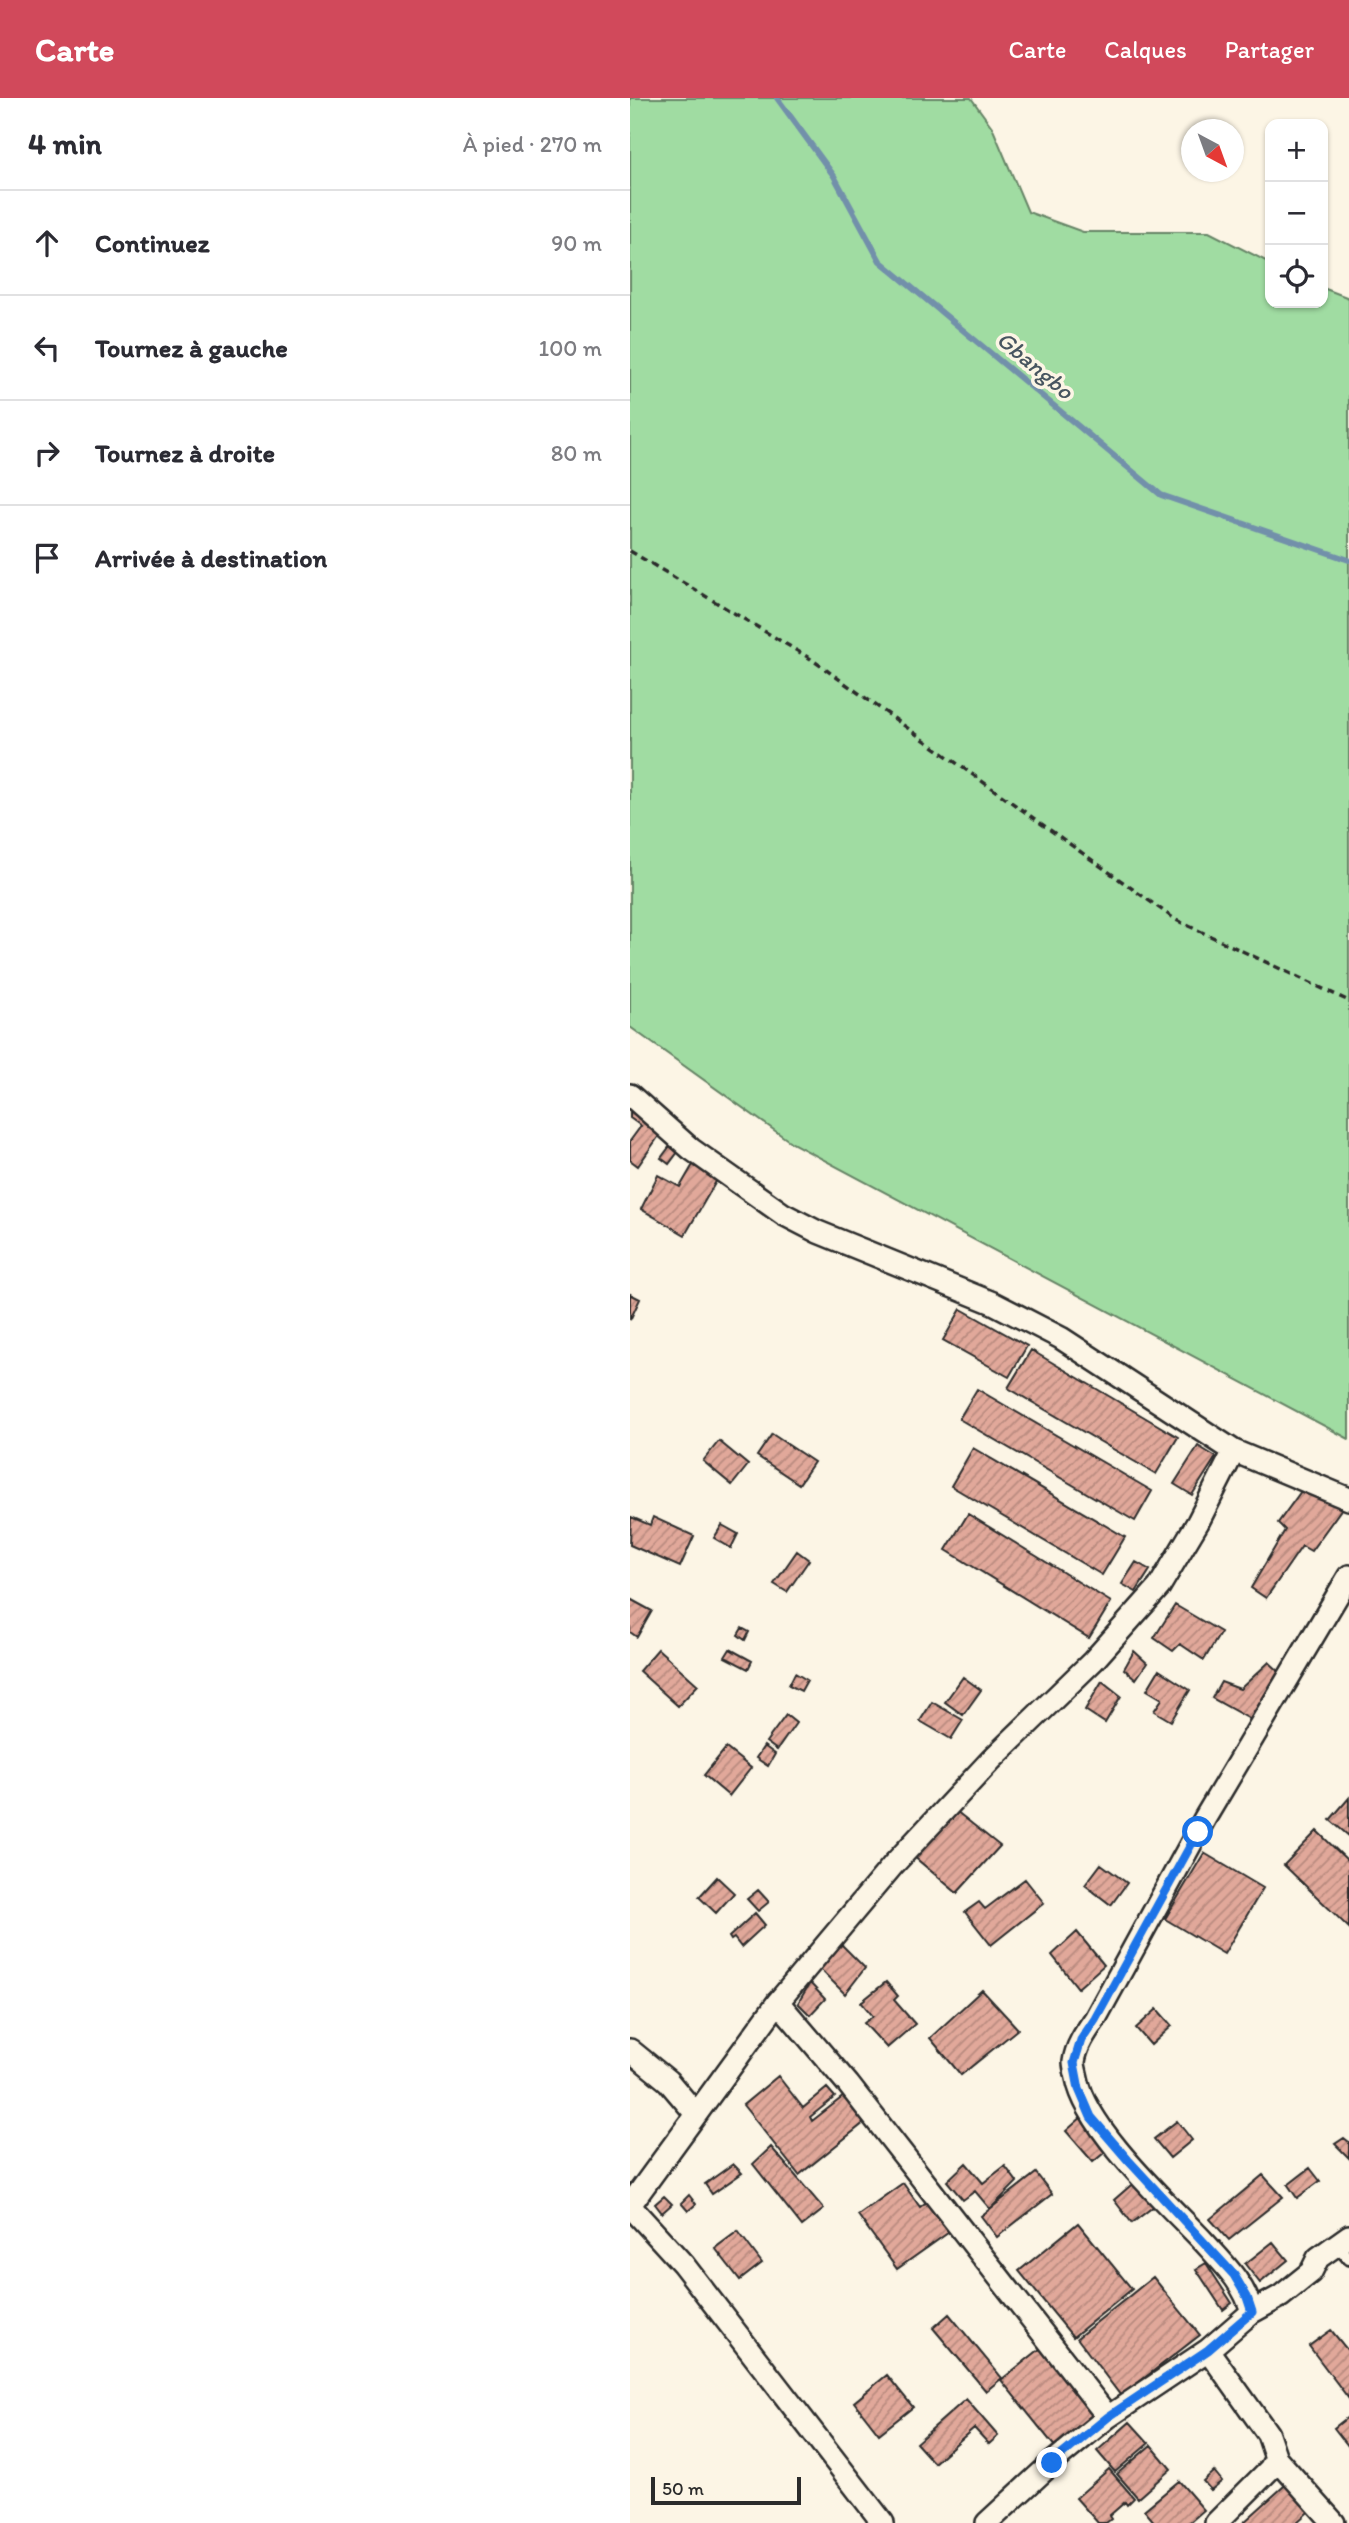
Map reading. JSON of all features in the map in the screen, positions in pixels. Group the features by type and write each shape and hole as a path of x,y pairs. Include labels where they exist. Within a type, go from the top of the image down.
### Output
{"street":[{"path":"630,1096 691,1149 783,1214 818,1232 993,1303 1061,1338 1234,1451 1349,1499"},
{"path":"883,2523 683,2264 630,2205 778,2002 893,1865 991,1760 1093,1661 1159,1587 1198,1522 1234,1451"},
{"path":"1252,2312 1234,2275 1091,2117 1079,2089 1074,2063 1081,2040 1180,1864 1349,1576"},
{"path":"778,2002 848,2084 1108,2417"},
{"path":"630,2050 668,2081 696,2114"},
{"path":"986,2523 1108,2417 1208,2350 1252,2312 1297,2284 1311,2272 1318,2258 1345,2246"},
{"path":"1208,2350 1268,2434 1276,2458 1334,2523"},
{"path":"1216,2523 1270,2469 1276,2458"}],"path":[{"path":"630,551 811,659 1176,920 1349,1001"}],"green space":[{"path":"630,98 971,98 992,127 1028,212 1083,232 1209,232 1265,260 1265,308 1328,308 1328,290 1349,298 1349,1439 792,1143 630,1027"}],"building":[{"path":"630,1108 663,1130 638,1166 630,1160 630,1141 641,1126 630,1118"},
{"path":"673,1142 681,1148 669,1164 661,1158"},
{"path":"694,1163 718,1178 685,1235 641,1209 658,1175 680,1187"},
{"path":"630,1294 640,1299 630,1320"},
{"path":"961,1309 1027,1346 1009,1377 943,1340"},
{"path":"1031,1350 1178,1437 1156,1474 1008,1388"},
{"path":"977,1389 1152,1491 1135,1521 959,1419"},
{"path":"772,1434 814,1462 799,1484 757,1456"},
{"path":"719,1441 748,1465 732,1485 703,1461"},
{"path":"1198,1446 1216,1457 1192,1495 1174,1484"},
{"path":"973,1448 1125,1537 1102,1575 951,1486"},
{"path":"1304,1487 1342,1508 1311,1551 1302,1546 1266,1598 1251,1588 1285,1530 1278,1523"},
{"path":"968,1514 1111,1602 1089,1638 946,1550"},
{"path":"631,1517 650,1525 653,1517 694,1536 680,1567 630,1545"},
{"path":"722,1525 738,1534 731,1548 714,1538"},
{"path":"797,1551 809,1560 787,1592 774,1584"},
{"path":"1136,1562 1150,1570 1136,1592 1122,1584"},
{"path":"630,1599 652,1611 637,1637 630,1632"},
{"path":"1175,1605 1221,1632 1204,1660 1180,1644 1173,1651 1154,1638"},
{"path":"742,1628 749,1632 745,1640 738,1635"},
{"path":"658,1649 698,1685 678,1706 639,1671"},
{"path":"730,1649 752,1661 748,1669 725,1657"},
{"path":"1134,1651 1147,1663 1136,1679 1124,1669"},
{"path":"1269,1662 1284,1676 1255,1722 1212,1698 1221,1682 1240,1689"},
{"path":"1159,1670 1190,1690 1171,1721 1154,1711 1162,1699 1147,1690"},
{"path":"795,1673 807,1680 801,1691 789,1685"},
{"path":"963,1677 981,1690 963,1715 945,1702"},
{"path":"1102,1681 1121,1696 1105,1723 1085,1710"},
{"path":"932,1702 963,1720 951,1739 920,1721"},
{"path":"786,1715 796,1723 777,1750 766,1742"},
{"path":"764,1746 775,1754 768,1766 756,1758"},
{"path":"726,1748 751,1768 729,1796 704,1775"},
{"path":"1349,1798 1349,1836 1330,1820"},
{"path":"951,1807 1000,1846 957,1893 912,1855"},
{"path":"1317,1831 1349,1862 1349,1928 1284,1865"},
{"path":"1204,1853 1263,1888 1224,1954 1165,1919"},
{"path":"1101,1864 1127,1883 1111,1905 1085,1885"},
{"path":"717,1877 734,1893 716,1913 699,1897"},
{"path":"1025,1879 1044,1903 991,1945 965,1912 979,1902 985,1909"},
{"path":"758,1890 769,1902 758,1911 747,1899"},
{"path":"755,1913 765,1925 741,1947 734,1938 731,1940 729,1937"},
{"path":"1077,1932 1104,1965 1078,1988 1052,1955"},
{"path":"839,1942 865,1968 845,1994 819,1968"},
{"path":"886,1982 898,1996 894,2000 915,2024 887,2048 864,2023 873,2016 861,2002"},
{"path":"810,1983 825,1999 810,2015 798,2003"},
{"path":"982,1990 1018,2029 961,2075 930,2038"},
{"path":"1157,2009 1172,2026 1151,2045 1136,2028"},
{"path":"778,2076 803,2108 827,2088 835,2097 810,2117 812,2121 844,2096 865,2122 799,2175 743,2105"},
{"path":"1083,2116 1110,2148 1093,2162 1066,2131"},
{"path":"1177,2121 1192,2140 1170,2158 1154,2139"},
{"path":"1344,2138 1349,2142 1349,2158 1335,2144"},
{"path":"771,2147 824,2209 802,2226 753,2164"},
{"path":"966,2163 983,2183 1005,2166 1017,2182 990,2209 975,2191 963,2200 947,2181"},
{"path":"733,2164 742,2173 712,2194 705,2184"},
{"path":"1310,2168 1320,2181 1297,2198 1288,2185"},
{"path":"1036,2173 1052,2194 997,2237 981,2216"},
{"path":"1263,2175 1283,2197 1229,2240 1210,2219"},
{"path":"1138,2179 1158,2203 1132,2223 1114,2200"},
{"path":"903,2183 920,2207 930,2199 952,2230 897,2269 858,2215"},
{"path":"689,2195 696,2204 688,2211 681,2203"},
{"path":"664,2196 672,2204 662,2213 655,2204"},
{"path":"1078,2223 1132,2289 1073,2337 1019,2271"},
{"path":"738,2231 762,2263 740,2280 715,2248"},
{"path":"1273,2242 1288,2260 1260,2283 1245,2264"},
{"path":"1206,2263 1232,2303 1223,2310 1196,2269"},
{"path":"1153,2277 1200,2335 1121,2396 1077,2338"},
{"path":"949,2314 1002,2378 986,2391 933,2328"},
{"path":"1331,2330 1349,2352 1349,2399 1309,2346"},
{"path":"1045,2345 1099,2412 1056,2448 1001,2380"},
{"path":"887,2375 913,2407 879,2434 854,2402"},
{"path":"966,2399 998,2436 989,2444 974,2428 934,2463 916,2443"},
{"path":"1349,2416 1349,2447 1334,2428"},
{"path":"1130,2422 1149,2443 1115,2472 1097,2451"},
{"path":"1151,2445 1171,2469 1138,2498 1117,2474"},
{"path":"1109,2469 1134,2498 1109,2516 1111,2519 1106,2523 1098,2523 1076,2498"},
{"path":"1214,2471 1222,2481 1211,2490 1203,2481"},
{"path":"1293,2478 1316,2505 1296,2523 1243,2523"},
{"path":"1179,2481 1204,2510 1189,2523 1155,2523 1144,2510"}],"waterway":[{"name":"Gbangbo","path":"777,98 834,176 880,261 1161,495 1349,560"}],"route":[{"path":"1052,2463 1123,2406 1208,2350 1252,2312 1234,2275 1091,2117 1079,2089 1074,2063 1081,2040 1198,1832"}]}
